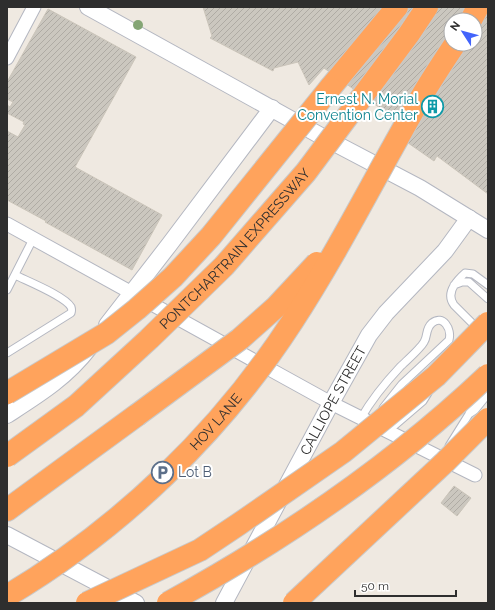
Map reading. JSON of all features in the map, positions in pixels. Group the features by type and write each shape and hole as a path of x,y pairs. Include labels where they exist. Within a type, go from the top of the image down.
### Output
{"highway":[{"path":"7,393 107,333 173,277 211,236 397,7"},
{"name":"PONTCHARTRAIN EXPRESSWAY","path":"7,456 76,406 224,266 306,172 428,7"},
{"path":"7,510 240,339 276,307 313,268 354,216 421,97 450,52"},
{"name":"HOV LANE","path":"7,596 71,554 120,516 158,482 195,445 232,404 263,365 326,268 354,216"},
{"path":"112,603 200,550 343,452 436,376 484,330"},
{"path":"168,603 270,543 332,502 382,466 430,427 488,375"},
{"path":"294,603 446,462 479,416"},
{"path":"86,603 200,550"}],"street":[{"path":"7,58 34,7"},
{"path":"88,7 420,188 488,230"},
{"path":"7,415 46,390 78,363 272,108"},
{"name":"CALLIOPE STREET","path":"224,603 369,335 386,313 445,251 469,218"},
{"path":"7,224 331,403 475,474"},
{"path":"7,535 136,603"}],"lane":[{"path":"7,290 33,239"},
{"path":"388,431 423,401 455,352 484,330 452,302 450,293 456,280 465,273 474,274 488,285"},
{"path":"7,353 71,313 72,310 69,304 59,296 15,275"},
{"path":"454,285 462,282 469,282 488,299"},
{"path":"440,320 445,323 449,328 449,340 402,384 385,404 367,421 383,384 424,342 426,331 430,324 440,320"},
{"path":"404,440 488,366"},
{"path":"479,416 473,403 488,383"},
{"path":"479,416 475,410 488,394"},
{"path":"442,458 479,416"}],"building":[{"name":"Ernest N. Morial Convention Center","path":"203,7 488,7 488,194 437,156 434,161 401,138 408,128 324,68 309,85 298,62 274,68 273,71 210,38 212,36"},
{"path":"48,9 136,57 75,167 162,215 132,270 7,200 7,131 18,137 25,125 23,124 24,122 7,113 7,105 10,107 13,102 7,99 7,82"},
{"path":"454,486 471,498 457,516 441,503"}],"place":[{"name":"Ernest N. Morial Convention Center","path":"433,107"},
{"name":"Lot B","path":"163,472"}]}
